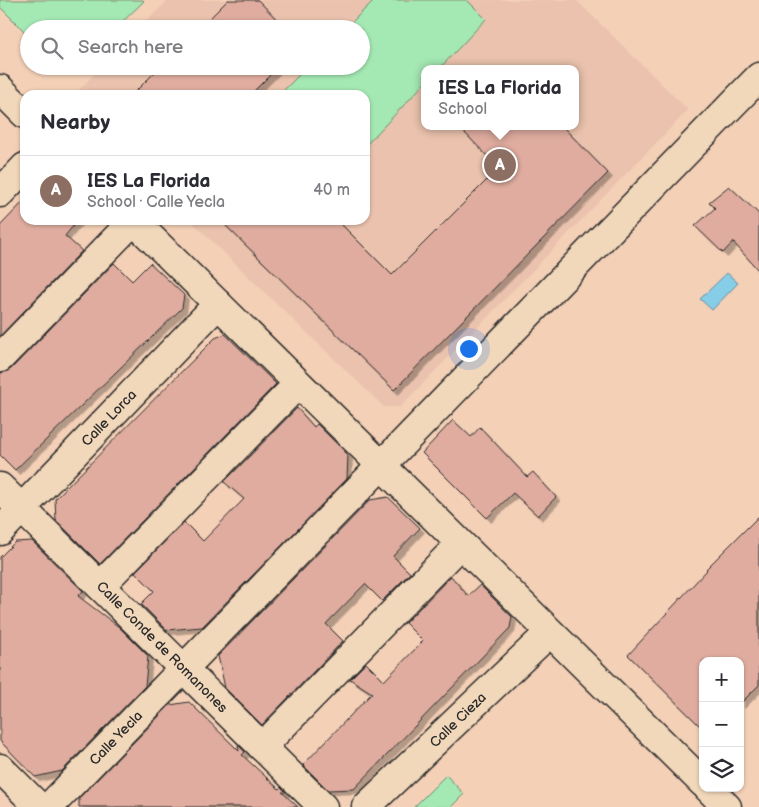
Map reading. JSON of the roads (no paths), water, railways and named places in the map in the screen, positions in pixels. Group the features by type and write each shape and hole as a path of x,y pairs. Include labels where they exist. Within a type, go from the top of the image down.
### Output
{"street":[{"name":"Calle Yecla","path":"49,807 759,78"},
{"path":"0,89 20,109"},
{"path":"0,193 20,172"},
{"path":"0,358 128,225"},
{"path":"138,225 699,780"},
{"name":"Calle Lorca","path":"0,531 218,304"},
{"path":"100,586 298,384"},
{"name":"Calle Conde de Romanones","path":"0,487 323,807"},
{"path":"262,747 460,544"},
{"name":"Calle Cieza","path":"366,807 549,633"},
{"path":"0,768 40,807"},
{"path":"712,792 727,807"}],"water":[{"path":"727,273 738,283 712,310 700,299"}],"place":[{"name":"IES La Florida","path":"500,165"}]}
